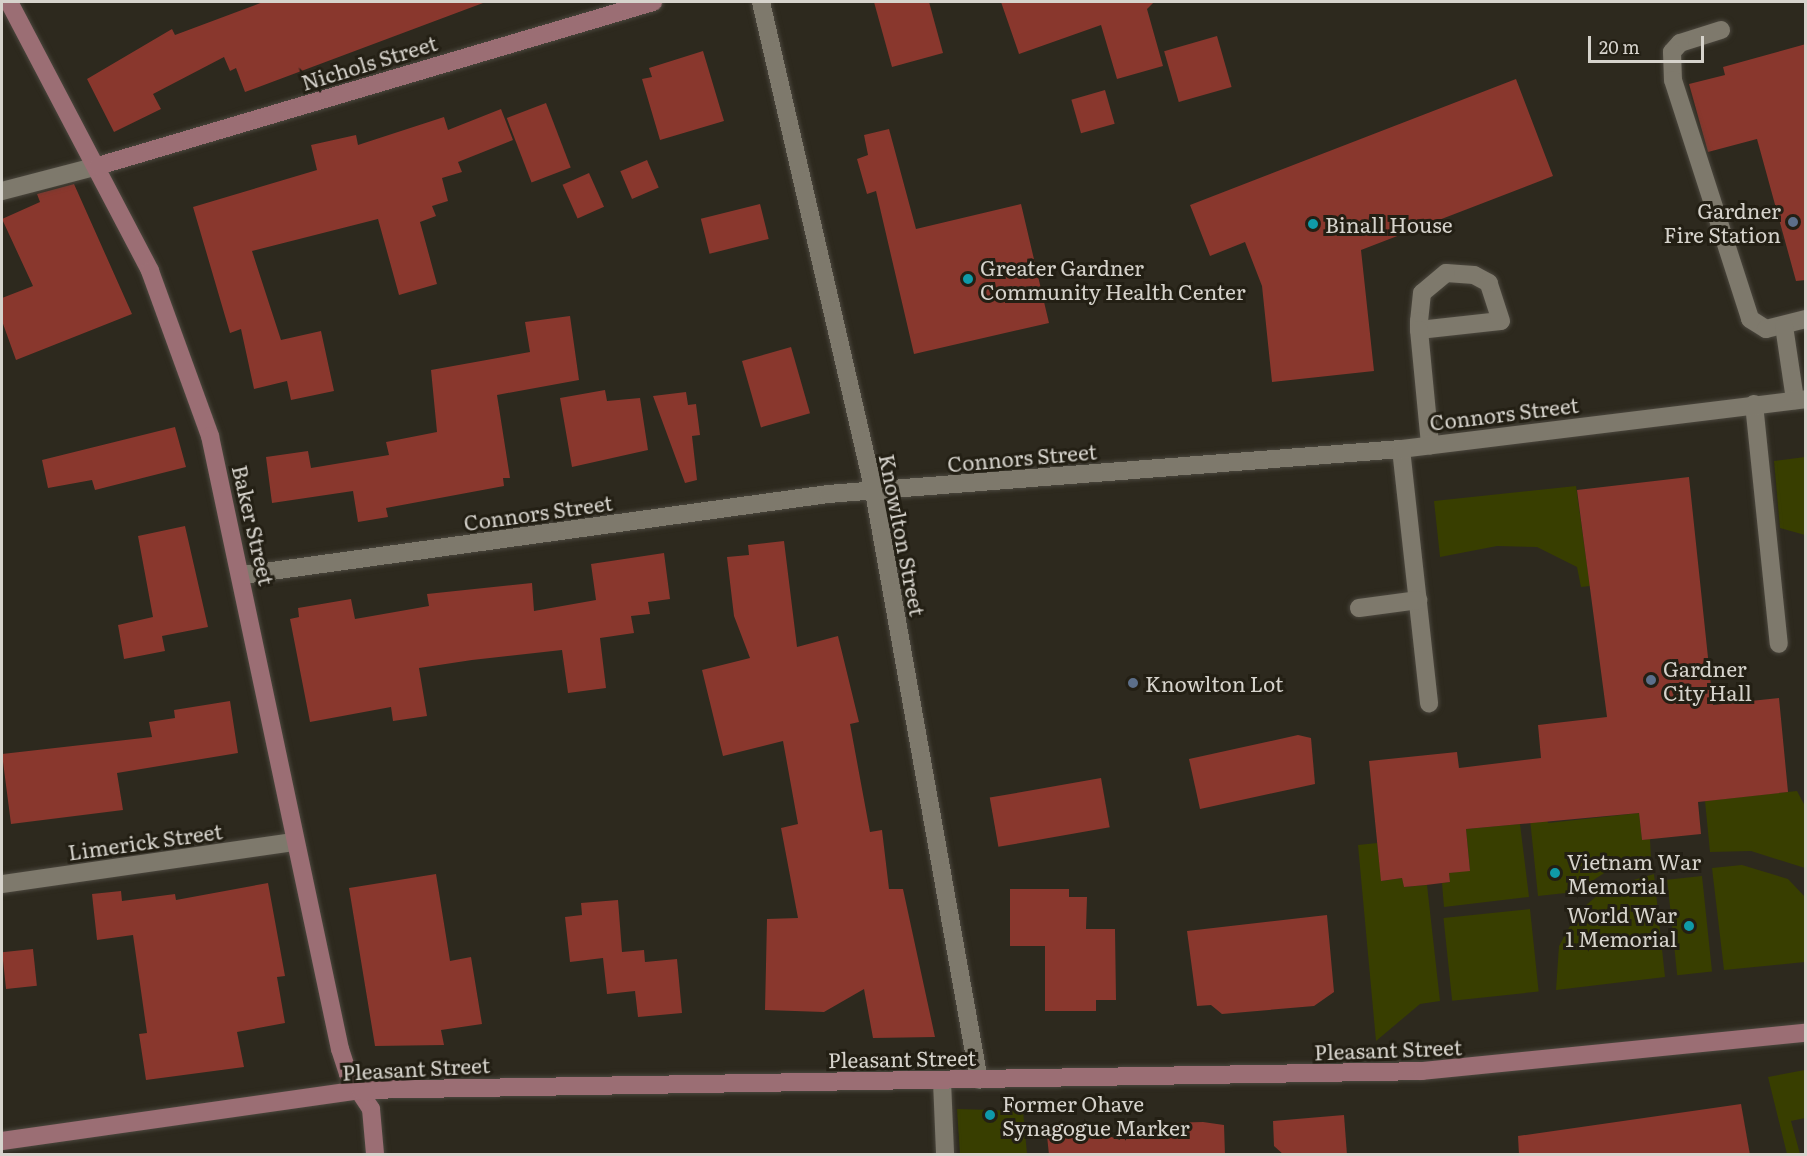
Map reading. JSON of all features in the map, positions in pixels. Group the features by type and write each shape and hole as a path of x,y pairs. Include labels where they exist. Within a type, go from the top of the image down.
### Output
{"street":[{"name":"Baker Street","path":"9,2 98,166 182,349 210,436 243,575 295,842 340,1049 375,1124 375,1155"},
{"name":"Nichols Street","path":"98,166 653,2"},
{"name":"Knowlton Street","path":"761,2 874,492 979,1080"},
{"path":"1721,30 1680,43 1669,64 1745,310 1750,319 1766,328 1784,326 1806,319"},
{"path":"2,191 98,166"},
{"path":"1419,330 1501,321 1489,283 1461,272 1433,280 1418,306 1419,330 1430,445"},
{"path":"1784,326 1800,399"},
{"name":"Connors Street","path":"243,575 874,492 1401,449 1800,399"},
{"path":"1754,404 1779,644"},
{"path":"1401,449 1429,703"},
{"path":"1359,608 1418,600"},
{"name":"Limerick Street","path":"2,884 295,842"},
{"name":"Pleasant Street","path":"2,1141 360,1090 942,1082 1443,1070 1806,1033"},
{"path":"942,1082 945,1155"}],"green space":[{"path":"1806,457 1805,535 1780,528 1774,461"},
{"path":"1576,486 1590,586 1581,587 1577,567 1537,547 1497,546 1440,557 1434,501"},
{"path":"1543,778 1548,823 1639,813 1642,840 1650,839 1651,858 1615,866 1575,892 1538,896 1526,781"},
{"path":"1797,791 1805,806 1805,868 1751,851 1710,852 1705,801"},
{"path":"1520,824 1529,897 1444,907 1442,883 1450,882 1449,873 1470,870 1466,829"},
{"path":"1377,843 1382,881 1402,878 1404,887 1427,885 1440,1001 1420,1004 1376,1041 1358,845"},
{"path":"1742,865 1788,879 1805,897 1805,962 1724,970 1712,868"},
{"path":"1654,874 1665,977 1556,990 1559,946 1577,913 1606,888"},
{"path":"1702,876 1712,971 1677,975 1667,880"},
{"path":"1530,909 1539,992 1452,1001 1443,918"},
{"path":"1805,1070 1805,1118 1791,1121 1800,1154 1787,1154 1768,1077"},
{"path":"957,1109 1023,1111 1027,1154 960,1154"}],"building":[{"path":"263,2 483,3 245,92 236,68 230,71 224,57 153,94 161,109 114,132 87,79 172,29 175,35"},
{"path":"874,2 929,2 943,53 892,67"},
{"path":"1001,2 1154,2 1147,9 1163,66 1117,79 1101,25 1019,54"},
{"path":"1217,36 1232,87 1179,102 1164,51"},
{"name":"Gardner Fire Station","path":"1806,44 1806,280 1796,281 1757,139 1708,152 1689,84 1725,75 1723,67"},
{"path":"703,51 724,121 660,140 642,79 652,77 649,68"},
{"name":"Binall House","path":"1516,79 1553,176 1361,250 1374,371 1272,382 1262,286 1245,242 1210,256 1190,205"},
{"path":"1105,90 1115,124 1081,133 1071,100"},
{"path":"546,103 571,167 532,182 507,118"},
{"path":"501,109 513,140 458,162 462,172 442,178 448,201 432,206 436,216 420,222 437,284 399,295 378,219 252,251 281,340 321,331 334,391 291,400 287,381 254,389 241,329 230,333 193,207 317,170 311,145 356,135 358,145 444,117 448,130"},
{"name":"Greater Gardner Community Health Center","path":"889,129 916,229 1021,204 1049,323 914,354 876,191 867,194 857,159 868,155 864,135"},
{"path":"647,160 659,188 632,199 620,171"},
{"path":"589,173 604,207 578,219 563,185"},
{"path":"74,184 132,314 16,360 2,321 2,298 33,286 2,219 40,202 37,194"},
{"path":"760,204 769,239 710,254 701,219"},
{"path":"570,316 579,380 497,395 510,478 503,478 504,486 386,508 388,517 358,522 353,491 272,503 266,457 308,451 311,468 389,455 386,442 437,432 431,370 530,352 525,322"},
{"path":"791,347 810,413 761,427 742,361"},
{"path":"605,390 607,401 640,398 648,450 572,467 560,398"},
{"path":"686,392 688,405 696,404 700,435 692,436 697,480 685,483 653,396"},
{"path":"175,427 186,467 95,490 92,480 48,488 42,460"},
{"name":"Gardner City Hall","path":"1689,477 1713,705 1779,698 1788,792 1698,802 1701,834 1642,840 1639,813 1466,829 1470,871 1449,873 1450,882 1426,885 1404,887 1402,878 1381,881 1369,761 1457,752 1459,768 1541,758 1538,725 1607,717 1577,490"},
{"path":"185,526 208,627 162,636 165,651 124,659 118,625 153,617 138,536"},
{"path":"784,541 797,647 838,636 859,722 850,724 870,832 882,830 889,889 903,889 935,1037 873,1038 864,989 824,1012 765,1010 767,919 798,918 781,828 798,824 783,741 723,756 702,670 750,658 734,616 727,557 749,555 748,545"},
{"path":"664,553 670,599 648,602 650,614 631,616 634,633 600,638 606,688 568,693 562,650 472,660 419,668 427,716 393,721 391,707 310,722 290,619 299,617 298,608 351,599 355,619 429,606 427,594 532,583 534,611 596,600 591,564"},
{"path":"230,701 238,753 117,773 123,810 11,824 2,754 152,737 149,722 175,718 174,710"},
{"path":"1298,735 1311,738 1315,784 1200,809 1189,759"},
{"path":"1101,778 1110,827 998,847 990,798"},
{"path":"436,874 450,961 471,957 482,1024 441,1030 444,1045 375,1046 349,888"},
{"path":"268,883 285,976 277,977 285,1023 237,1032 244,1067 146,1080 139,1034 147,1033 133,935 97,940 92,894 121,891 122,901 175,894 176,900"},
{"path":"1010,889 1069,889 1069,897 1087,897 1086,929 1115,929 1116,1000 1096,1000 1096,1011 1045,1011 1045,946 1010,946"},
{"path":"618,900 622,952 644,950 645,962 677,959 682,1013 638,1017 635,991 607,994 603,958 570,962 565,917 582,915 581,903"},
{"path":"1327,915 1334,992 1314,1006 1222,1014 1211,1005 1197,1006 1187,931"},
{"path":"33,949 37,986 6,989 2,952"},
{"path":"1741,1104 1750,1155 1519,1155 1518,1136"},
{"path":"1344,1115 1347,1155 1284,1155 1274,1146 1273,1121"},
{"path":"1203,1122 1224,1125 1225,1155 1049,1155 1046,1126 1071,1123 1120,1140 1120,1128 1131,1124"}],"place":[{"name":"Gardner Fire Station","path":"1793,222"},
{"name":"Binall House","path":"1313,224"},
{"name":"Greater Gardner Community Health Center","path":"968,279"},
{"name":"Gardner City Hall","path":"1651,680"},
{"name":"Knowlton Lot","path":"1133,683"},
{"name":"Vietnam War Memorial","path":"1555,873"},
{"name":"World War 1 Memorial","path":"1689,926"},
{"name":"Former Ohave Synagogue Marker","path":"990,1115"}]}
